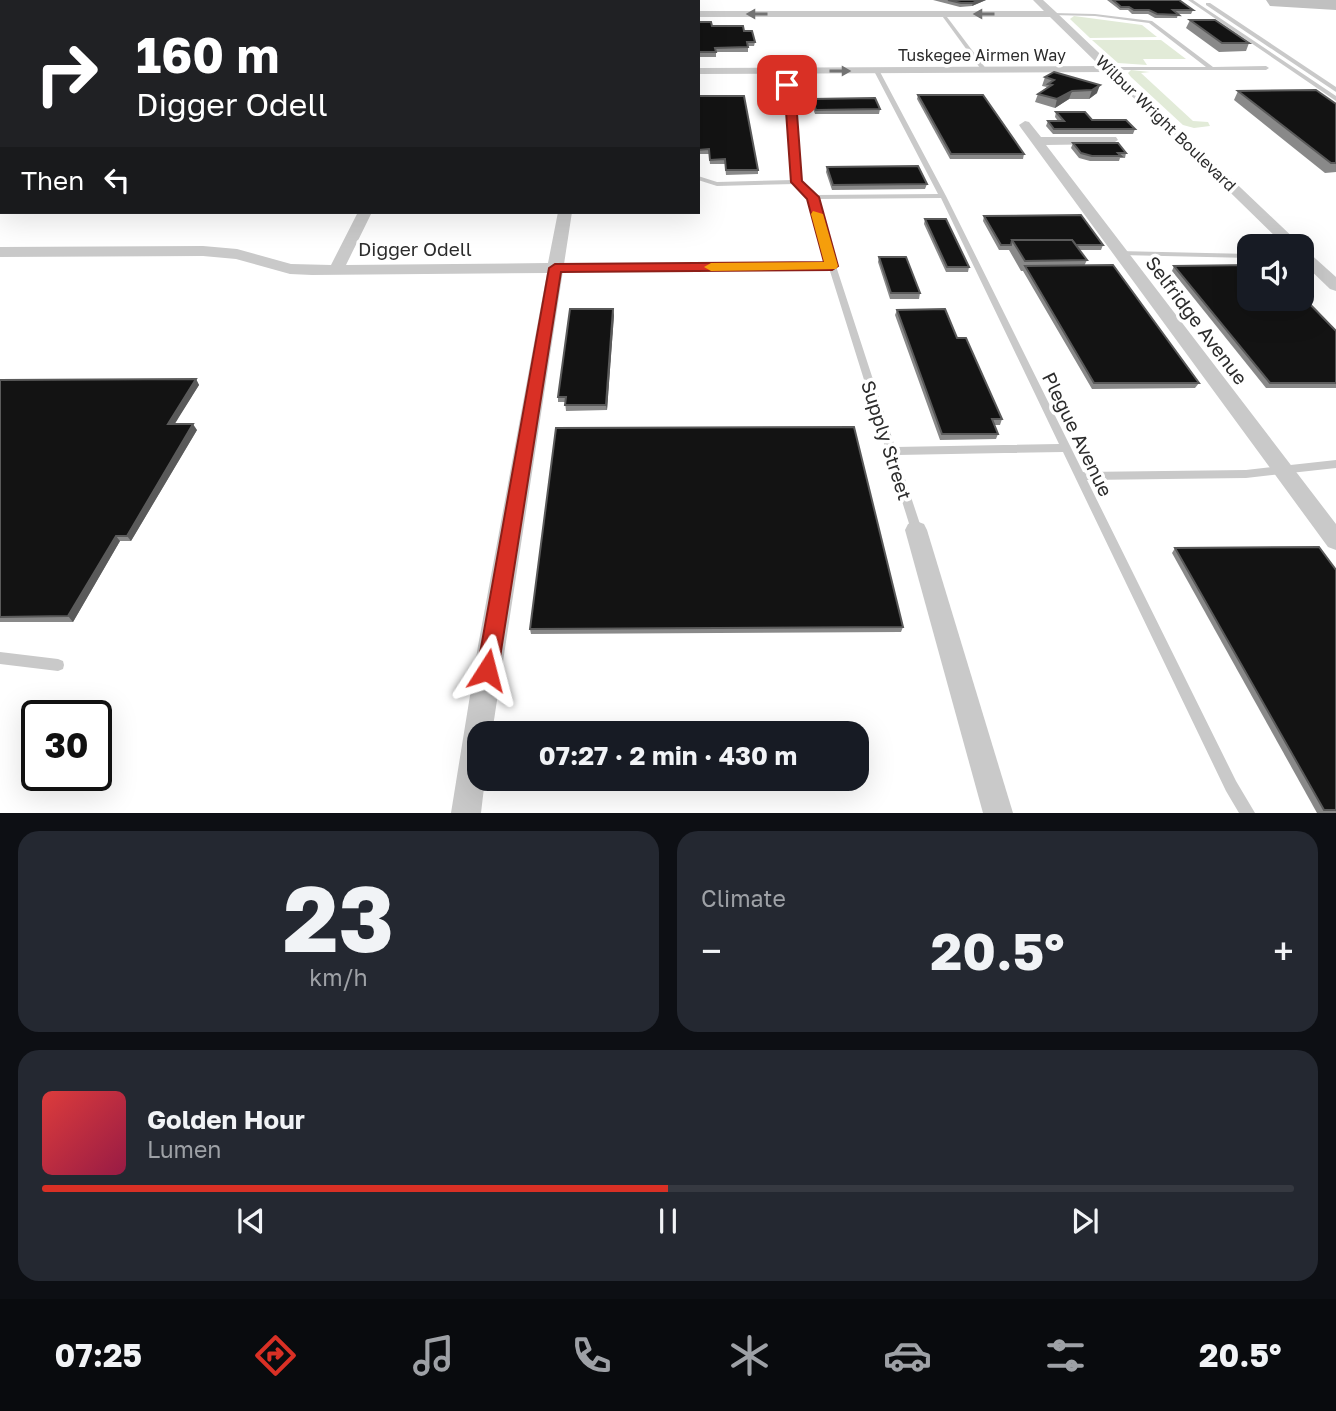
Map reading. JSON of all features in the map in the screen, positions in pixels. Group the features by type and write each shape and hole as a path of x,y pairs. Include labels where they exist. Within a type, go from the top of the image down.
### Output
{"street":[{"name":"Wilbur Wright Boulevard","path":"1038,0 1281,234"},
{"path":"700,14 1053,14"},
{"name":"Tuskegee Airmen Way","path":"700,71 1109,69"},
{"name":"Selfridge Avenue","path":"1025,125 1336,541"},
{"path":"1037,141 1112,140"},
{"path":"336,270 364,214"},
{"path":"466,813 491,646 565,214"},
{"name":"Digger Odell","path":"0,252 203,251 237,254 290,269 555,268"},
{"name":"Wilbur Wright Boulevard","path":"1314,265 1336,286"},
{"name":"Supply Street","path":"916,530 998,813"}],"lane":[{"path":"1190,0 1336,99"},
{"path":"1202,0 1336,90"},
{"path":"942,14 985,71"},
{"path":"1053,14 1095,15 1150,22 1210,68"},
{"name":"Tuskegee Airmen Way","path":"1109,69 1266,68"},
{"path":"783,71 792,100 797,182 813,197 943,196"},
{"name":"Plegue Avenue","path":"877,71 943,196 1231,786 1248,813"},
{"path":"700,179 717,184 797,182"},
{"name":"Supply Street","path":"813,197 832,266 916,530"},
{"path":"1121,253 1237,256"},
{"name":"Digger Odell","path":"555,268 832,266"},
{"path":"891,451 1065,447"},
{"path":"1079,476 1246,474 1336,464"},
{"path":"0,658 58,665"}],"green space":[{"path":"1074,16 1142,25 1157,37 1090,38 1070,19"},
{"path":"1092,40 1161,40 1186,59 1143,59 1147,65 1118,63"},
{"path":"1131,70 1150,72 1141,73 1193,121 1208,122 1210,126 1194,128 1183,125 1131,77 1128,73"}],"building":[{"path":"948,0 979,0 961,3"},
{"path":"1113,0 1179,0 1193,10 1173,10 1179,15 1157,14 1149,10 1121,7"},
{"path":"1190,20 1215,20 1249,43 1222,43"},
{"path":"700,22 711,22 712,26 743,26 744,31 752,31 755,42 747,42 748,47 715,48 716,52 700,52"},
{"path":"1054,72 1100,85 1092,90 1072,91 1057,99 1038,94 1052,85 1048,84 1054,80 1045,77"},
{"path":"1316,90 1336,104 1336,163 1331,163 1238,91"},
{"path":"918,95 983,95 1024,154 951,154"},
{"path":"700,96 744,96 758,170 726,170 725,159 710,160 709,149 700,150"},
{"path":"875,98 880,109 816,110 812,99"},
{"path":"1056,112 1085,112 1092,120 1126,120 1135,129 1054,129 1048,121 1064,121"},
{"path":"1073,143 1118,143 1126,153 1118,153 1121,156 1092,156 1081,153"},
{"path":"918,166 927,184 833,185 827,167"},
{"path":"1081,215 1103,245 1076,245 1072,240 1012,240 1011,245 1001,245 984,216"},
{"path":"925,219 946,219 969,267 947,267"},
{"path":"1012,240 1072,240 1087,260 1025,261"},
{"path":"879,257 906,257 920,293 891,293"},
{"path":"1113,265 1199,383 1094,383 1025,266"},
{"path":"1237,265 1237,311 1314,311 1314,308 1336,331 1336,383 1270,383 1174,266"},
{"path":"570,309 613,309 606,405 565,405 566,397 558,397"},
{"path":"945,309 957,338 966,338 1002,419 992,419 998,434 942,434 897,310"},
{"path":"196,379 168,424 193,424 127,536 116,536 68,616 0,617 0,380"},
{"path":"854,427 903,627 530,629 556,428"},
{"path":"1319,547 1336,570 1336,810 1324,810 1175,548"}],"taxiway":[{"path":"1280,0 1336,1"}],"slow traffic":[{"path":"711,267 832,266 817,214"}],"route":[{"path":"487,670 555,268 832,266 813,197 797,182 792,100 787,85"}]}
